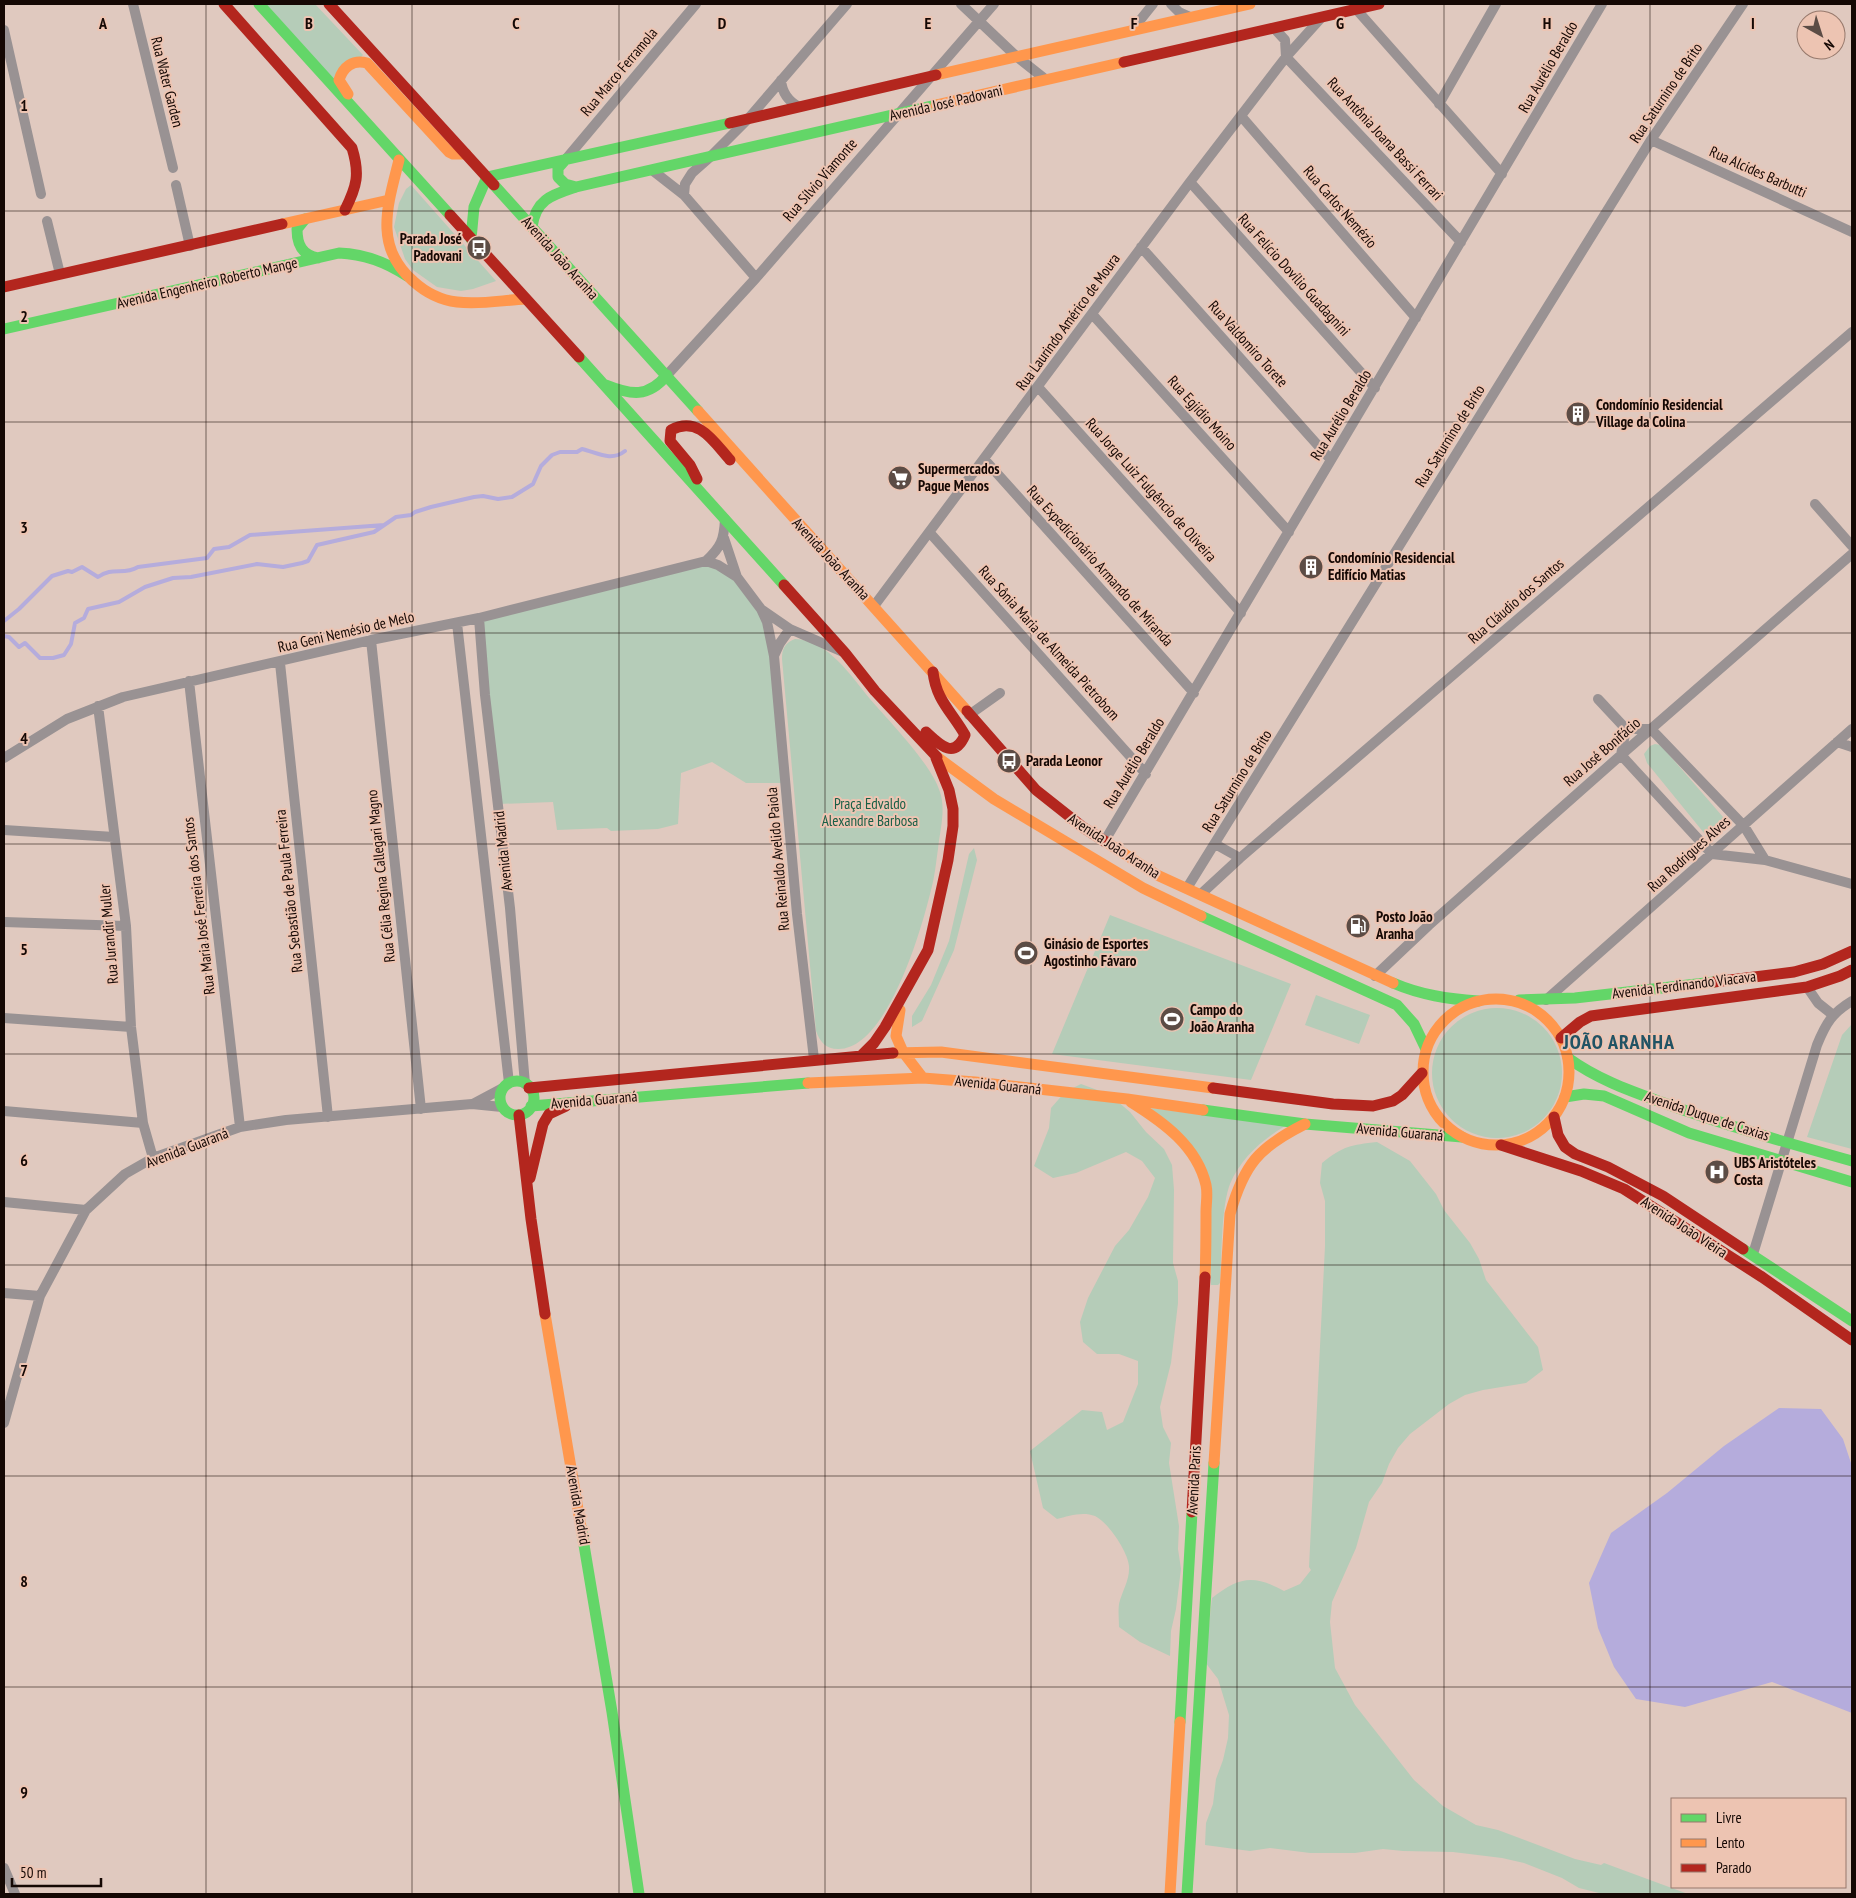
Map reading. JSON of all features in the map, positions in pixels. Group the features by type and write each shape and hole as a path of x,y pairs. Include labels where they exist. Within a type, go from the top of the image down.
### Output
{"street":[{"name":"Rua Water Garden","path":"133,4 173,168"},
{"path":"224,4 352,148 356,162 356,189 345,210"},
{"name":"Avenida João Aranha","path":"259,4 700,490 845,653 875,691 934,754 958,774 994,799 1143,888 1223,927 1397,1005 1414,1024 1426,1049"},
{"name":"Avenida João Aranha","path":"328,4 667,375 1036,790 1064,814 1157,875 1375,976 1423,995 1444,999 1478,1001"},
{"name":"Rua Marco Ferramola","path":"566,159 696,4"},
{"path":"684,195 685,184 692,173 748,119 847,4"},
{"path":"961,4 1016,56 1044,79"},
{"name":"Rua Sílvio Viamonte","path":"667,375 756,278 994,4"},
{"path":"1133,29 1154,4"},
{"path":"1172,4 1179,12 1190,17"},
{"name":"Avenida José Padovani","path":"487,177 1250,4"},
{"name":"Avenida José Padovani","path":"532,227 536,210 545,200 558,193 576,188 897,115 1044,79 1379,4"},
{"path":"1439,104 1496,4"},
{"name":"Rua Aurélio Beraldo","path":"1104,842 1602,4"},
{"name":"Rua Saturnino de Brito","path":"1187,888 1651,140 1743,4"},
{"path":"1356,9 1502,174"},
{"name":"Rua Laurindo Américo de Moura","path":"874,606 985,460 1190,182 1286,57 1322,17"},
{"path":"1274,28 1285,40 1286,57"},
{"path":"4,30 41,194"},
{"name":"Rua Antônia Joana Bassi Ferrari","path":"1286,57 1461,242"},
{"path":"374,132 370,120 339,80 343,70 357,62 362,61 371,66 449,152 453,154 466,154"},
{"path":"781,80 785,95 799,107"},
{"name":"Rua Carlos Nemézio","path":"1241,116 1416,318"},
{"name":"Rua Alcides Barbutti","path":"1651,140 1852,232"},
{"path":"566,159 560,163 556,171 558,179 564,185 576,188"},
{"path":"399,160 389,200 386,230 389,247 407,276 416,286 454,302 526,299"},
{"path":"652,170 684,195 756,278"},
{"path":"471,239 472,214 476,198 487,177"},
{"name":"Rua Felício Dovílio Guadagnini","path":"1190,182 1375,388"},
{"path":"176,185 190,246"},
{"path":"4,287 389,200"},
{"path":"305,219 297,229 298,246 303,253 318,258"},
{"path":"47,220 60,274"},
{"name":"Rua Valdomiro Torete","path":"1142,247 1332,460"},
{"name":"Avenida Engenheiro Roberto Mange","path":"4,329 339,253 353,253 389,265 407,276"},
{"name":"Rua Egjídio Moino","path":"1092,314 1289,532"},
{"name":"Rua Cláudio dos Santos","path":"1201,894 1240,858 1852,332"},
{"path":"603,384 619,390 641,393 657,388 667,375"},
{"name":"Rua Jorge Luiz Fulgêncio de Oliveira","path":"1038,387 1241,613"},
{"path":"700,490 696,475 670,441 671,430 676,426 684,424 702,430 752,485 769,491"},
{"name":"Rua Expedicionário Armando de Miranda","path":"985,460 1194,693"},
{"path":"1815,504 1852,546"},
{"path":"725,519 724,538 737,577 761,609 790,629 845,653"},
{"name":"Rua Sônia Maria de Almeida Pietrobom","path":"930,533 1146,774"},
{"path":"724,538 716,552 706,561 718,565 737,577"},
{"name":"Rua José Bonifácio","path":"1375,976 1428,925 1621,754 1852,554"},
{"name":"Rua Geni Nemésio de Melo","path":"4,758 68,719 123,697 371,640 457,623 706,561"},
{"name":"Rua Reinaldo Avelido Paiola","path":"761,609 767,622 774,656 797,914 814,1059"},
{"name":"Avenida Madrid","path":"478,618 510,908 527,1086"},
{"name":"Avenida Madrid","path":"457,623 506,1086"},
{"path":"774,656 780,642 790,629"},
{"name":"Rua Célia Regina Callegari Magno","path":"371,640 421,1109"},
{"name":"Rua Sebastião de Paula Ferreira","path":"280,662 328,1117"},
{"path":"875,691 885,691 891,694 939,746 950,748 959,746 964,741 966,735 938,698 933,672"},
{"name":"Rua Maria José Ferreira dos Santos","path":"189,682 240,1127"},
{"path":"969,715 1000,694"},
{"path":"1598,698 1626,730"},
{"name":"Rua Jurandir Muller","path":"98,706 126,926 131,1027 143,1123 153,1158"},
{"path":"1626,730 1651,729 1744,826 1765,860"},
{"name":"Rua Rodrigues Alves","path":"1545,1000 1852,729"},
{"path":"1626,730 1621,754 1712,854 1765,860 1852,884"},
{"path":"1837,742 1852,747"},
{"path":"862,1055 874,1043 885,1027 928,950 948,860 953,826 953,809 949,790 934,754"},
{"path":"6,828 114,837"},
{"path":"1215,844 1240,858"},
{"path":"4,922 126,926"},
{"name":"Avenida Ferdinando Viacava","path":"1513,1000 1545,1000 1794,972 1823,964 1852,950"},
{"name":"Avenida Ferdinando Viacava","path":"1561,1038 1571,1028 1592,1016 1807,987 1852,970"},
{"path":"1807,987 1818,1003 1832,1015"},
{"path":"903,996 896,1036 903,1052 923,1078"},
{"path":"1496,998 1513,1000 1541,1014 1561,1038 1568,1058 1569,1078 1565,1097 1554,1117 1539,1131 1521,1141 1500,1145 1481,1144 1462,1138 1446,1126 1433,1111 1425,1093 1422,1073 1426,1049 1436,1030 1450,1014 1478,1001 1496,998"},
{"path":"1753,1254 1817,1045 1828,1020 1852,1001"},
{"path":"4,1018 131,1027"},
{"name":"Avenida Guaraná","path":"527,1086 903,1052 955,1054 1367,1107 1390,1104 1411,1089 1422,1073"},
{"name":"Avenida Duque de Caxias","path":"1568,1058 1586,1071 1608,1082 1730,1126 1852,1161"},
{"name":"Avenida Guaraná","path":"532,1106 816,1082 923,1078 1127,1099 1305,1124 1462,1138"},
{"path":"517,1082 527,1086 534,1096 532,1106 528,1110 519,1115 512,1114 502,1107 500,1101 506,1086 517,1082"},
{"name":"Avenida Guaraná","path":"472,1104 506,1086"},
{"name":"Avenida Duque de Caxias","path":"1565,1097 1584,1094 1604,1096 1689,1133 1852,1182"},
{"name":"Avenida Paris","path":"1127,1099 1157,1118 1185,1145 1198,1163 1206,1186 1205,1295 1170,1894"},
{"path":"527,1196 531,1167 543,1124 549,1114 560,1108 588,1101"},
{"name":"Avenida Guaraná","path":"4,1423 40,1296 86,1210 126,1174 153,1158 240,1127 286,1120 472,1104 502,1107"},
{"path":"4,1111 143,1123"},
{"name":"Avenida Madrid","path":"519,1115 527,1196 546,1320 608,1681 639,1894"},
{"name":"Avenida João Vieira","path":"1554,1117 1558,1135 1565,1147 1663,1196 1852,1321"},
{"name":"Avenida Paris","path":"1187,1894 1230,1214 1236,1189 1249,1164 1272,1141 1305,1124"},
{"name":"Avenida João Vieira","path":"1500,1145 1581,1171 1624,1189 1762,1277 1852,1340"},
{"path":"4,1202 86,1210"},
{"path":"4,1294 40,1296"},
{"path":"4,1384 15,1384"},
{"path":"1179,1740 1197,1740"},
{"path":"4,1868 15,1894"}],"green space":[{"path":"266,4 315,4 363,55 337,83"},
{"path":"411,185 496,281 461,291 437,287 413,270 405,259 394,227 399,203 406,189"},
{"path":"706,561 737,577 761,609 771,642 785,783 746,783 712,762 681,773 678,824 658,829 611,831 607,828 557,830 553,802 498,804 479,618"},
{"name":"Praça Edvaldo Alexandre Barbosa","path":"795,639 807,641 818,646 828,652 847,670 928,769 942,799 943,813 932,885 920,931 900,984 887,1009 872,1030 856,1044 838,1049 830,1048 824,1044 816,1031 782,659 785,646"},
{"path":"1660,745 1665,750 1723,817 1724,828 1719,835 1712,838 1704,833 1647,763 1644,754 1650,746"},
{"path":"974,848 977,860 954,950 922,1021 912,1027 912,1016 931,985 949,941 969,854"},
{"name":"Campo do João Aranha","path":"1110,915 1291,984 1251,1080 1052,1054"},
{"path":"1316,995 1370,1015 1359,1044 1305,1025"},
{"path":"1497,1008 1510,1009 1522,1013 1543,1027 1557,1048 1561,1060 1561,1086 1557,1098 1543,1119 1522,1133 1510,1137 1497,1138 1484,1137 1472,1133 1451,1119 1437,1098 1433,1086 1432,1073 1433,1060 1437,1048 1451,1027 1472,1013 1484,1009"},
{"path":"1852,1024 1852,1149 1807,1137 1842,1035"},
{"path":"1081,1084 1100,1091 1117,1101 1130,1112 1146,1132 1164,1149 1172,1165 1174,1190 1173,1263 1178,1281 1178,1303 1171,1363 1160,1407 1163,1427 1171,1443 1169,1463 1179,1526 1178,1549 1181,1569 1171,1631 1170,1656 1140,1642 1119,1627 1119,1604 1129,1571 1125,1553 1106,1524 1095,1516 1081,1514 1057,1519 1043,1508 1030,1451 1082,1410 1102,1412 1107,1430 1123,1422 1138,1384 1138,1361 1119,1354 1097,1354 1083,1342 1080,1322 1088,1298 1115,1246 1129,1230 1148,1197 1155,1178 1142,1161 1126,1152 1076,1173 1053,1178 1034,1166 1049,1128 1051,1108 1065,1092"},
{"path":"1151,1108 1285,1126 1253,1150 1240,1166 1230,1184 1225,1206 1220,1283 1218,1285 1211,1285 1209,1184"},
{"path":"1377,1142 1410,1161 1470,1243 1479,1259 1486,1280 1538,1347 1543,1370 1526,1383 1465,1395 1449,1404 1410,1434 1398,1448 1389,1464 1382,1483 1369,1502 1356,1548 1332,1602 1330,1622 1335,1668 1355,1705 1414,1780 1443,1806 1476,1825 1498,1830 1575,1859 1601,1865 1604,1863 1688,1894 1603,1894 1579,1888 1562,1878 1524,1863 1502,1858 1453,1852 1383,1849 1355,1853 1310,1853 1270,1848 1250,1851 1205,1845 1206,1823 1213,1804 1216,1779 1228,1738 1229,1715 1218,1679 1205,1662 1212,1598 1230,1586 1246,1580 1263,1582 1284,1591 1300,1584 1311,1570 1309,1567 1325,1246 1325,1201 1320,1183 1322,1163 1348,1147"}],"shaded area":[{"path":"1779,1408 1821,1409 1843,1439 1852,1466 1852,1713 1772,1682 1685,1707 1636,1699 1614,1667 1598,1628 1589,1583 1611,1533 1667,1493 1724,1446"}],"waterway":[{"path":"4,636 9,637 19,647 25,643 40,658 53,658 64,655 71,644 75,623 84,618 88,609 119,602 145,587 173,578 191,577 257,564 283,567 302,563 308,561 317,545 374,532 396,517 411,515 431,507 474,497 483,496 498,499 512,497 533,484 541,466 552,455 560,452 577,452 582,449 615,456 625,451"},
{"path":"4,621 19,609 52,576 68,571 72,572 82,567 98,577 108,572 128,571 138,567 207,558 214,549 229,547 250,535 384,525"}],"traffic: fast":[{"path":"259,4 450,215"},
{"path":"532,227 537,210 546,199 576,187 936,105"},
{"path":"471,239 474,207 487,177 730,123"},
{"path":"566,159 558,168 558,177 565,184 576,187"},
{"path":"494,185 698,411"},
{"path":"305,219 297,229 299,244 304,252 318,258"},
{"path":"4,329 339,253 357,255 374,260 407,276"},
{"path":"579,357 784,585"},
{"path":"606,385 623,391 646,391 653,388 667,375"},
{"path":"1201,916 1397,1005 1414,1024 1426,1049"},
{"path":"1519,1000 1575,998 1714,982"},
{"path":"1393,983 1435,996 1478,1001"},
{"path":"1568,1058 1601,1078 1661,1102 1732,1126 1852,1161"},
{"path":"517,1081 529,1086 534,1098 529,1110 517,1115 505,1110 500,1098 505,1086 517,1081"},
{"path":"531,1106 808,1083"},
{"path":"1565,1097 1584,1094 1604,1096 1689,1133 1852,1182"},
{"path":"1203,1110 1305,1124 1462,1137"},
{"path":"1743,1249 1852,1321"},
{"path":"1187,1894 1214,1463"},
{"path":"1180,1722 1192,1512"},
{"path":"581,1527 612,1712 639,1894"}],"traffic: slow":[{"path":"936,75 1250,4"},
{"path":"936,105 1124,62"},
{"path":"348,94 339,80 343,71 353,63 367,63 449,152 453,154 466,154"},
{"path":"399,160 388,208 387,224 392,254 400,268 423,289 433,295 451,301 474,303 526,299"},
{"path":"282,224 389,200"},
{"path":"698,411 967,711"},
{"path":"937,757 994,799 1143,888 1201,916"},
{"path":"1106,842 1157,875 1393,983"},
{"path":"1496,999 1510,1000 1524,1005 1537,1011 1548,1020 1557,1031 1563,1044 1568,1058 1569,1072 1568,1086 1563,1100 1557,1113 1548,1124 1537,1133 1524,1139 1510,1144 1496,1145 1482,1144 1468,1139 1455,1133 1444,1124 1435,1113 1429,1100 1424,1086 1423,1072 1424,1058 1429,1044 1435,1031 1444,1020 1455,1011 1468,1005 1482,1000 1496,999"},
{"path":"900,1010 896,1036 903,1052 923,1078"},
{"path":"893,1053 941,1052 1213,1088"},
{"path":"808,1083 923,1078 1127,1099 1203,1110"},
{"path":"1131,1102 1177,1136 1195,1158 1202,1171 1207,1192 1205,1277"},
{"path":"1214,1463 1230,1214 1241,1182 1256,1159 1276,1141 1305,1124"},
{"path":"545,1314 581,1527"},
{"path":"1170,1894 1180,1722"}],"traffic: jam":[{"path":"224,4 352,148 356,165 356,180 345,210"},
{"path":"329,4 494,185"},
{"path":"1124,62 1379,4"},
{"path":"730,123 936,75"},
{"path":"450,215 579,357"},
{"path":"4,287 282,224"},
{"path":"697,479 690,465 670,441 671,430 681,426 697,428 705,433 730,460"},
{"path":"784,585 845,653 875,691 937,757"},
{"path":"926,732 947,748 956,747 961,743 965,735 941,698 933,672"},
{"path":"967,711 1036,790 1084,828 1106,842"},
{"path":"862,1055 874,1043 885,1027 928,950 948,860 953,826 953,809 949,790 936,758"},
{"path":"1714,982 1794,972 1823,964 1852,951"},
{"path":"1561,1038 1580,1022 1591,1016 1807,987 1852,970"},
{"path":"529,1088 893,1053"},
{"path":"1213,1088 1333,1104 1373,1106 1393,1101 1402,1095 1422,1073"},
{"path":"530,1178 543,1124 549,1114 566,1106"},
{"path":"519,1115 531,1219 545,1314"},
{"path":"1554,1117 1558,1135 1565,1147 1575,1154 1608,1167 1663,1196 1743,1249"},
{"path":"1501,1145 1581,1171 1624,1189 1762,1277 1852,1340"},
{"path":"1192,1512 1205,1277"}],"place":[{"name":"Parada José Padovani","path":"479,248"},
{"name":"Condomínio Residencial Village da Colina","path":"1578,414"},
{"name":"Supermercados Pague Menos","path":"900,478"},
{"name":"Condomínio Residencial Edifício Matias","path":"1311,567"},
{"name":"Parada Leonor","path":"1009,761"},
{"name":"Posto João Aranha","path":"1358,926"},
{"name":"Ginásio de Esportes Agostinho Fávaro","path":"1026,953"},
{"name":"Campo do João Aranha","path":"1172,1019"},
{"name":"UBS Aristóteles Costa","path":"1717,1172"}],"district":[{"name":"JOÃO ARANHA","path":"1619,1042"}]}
